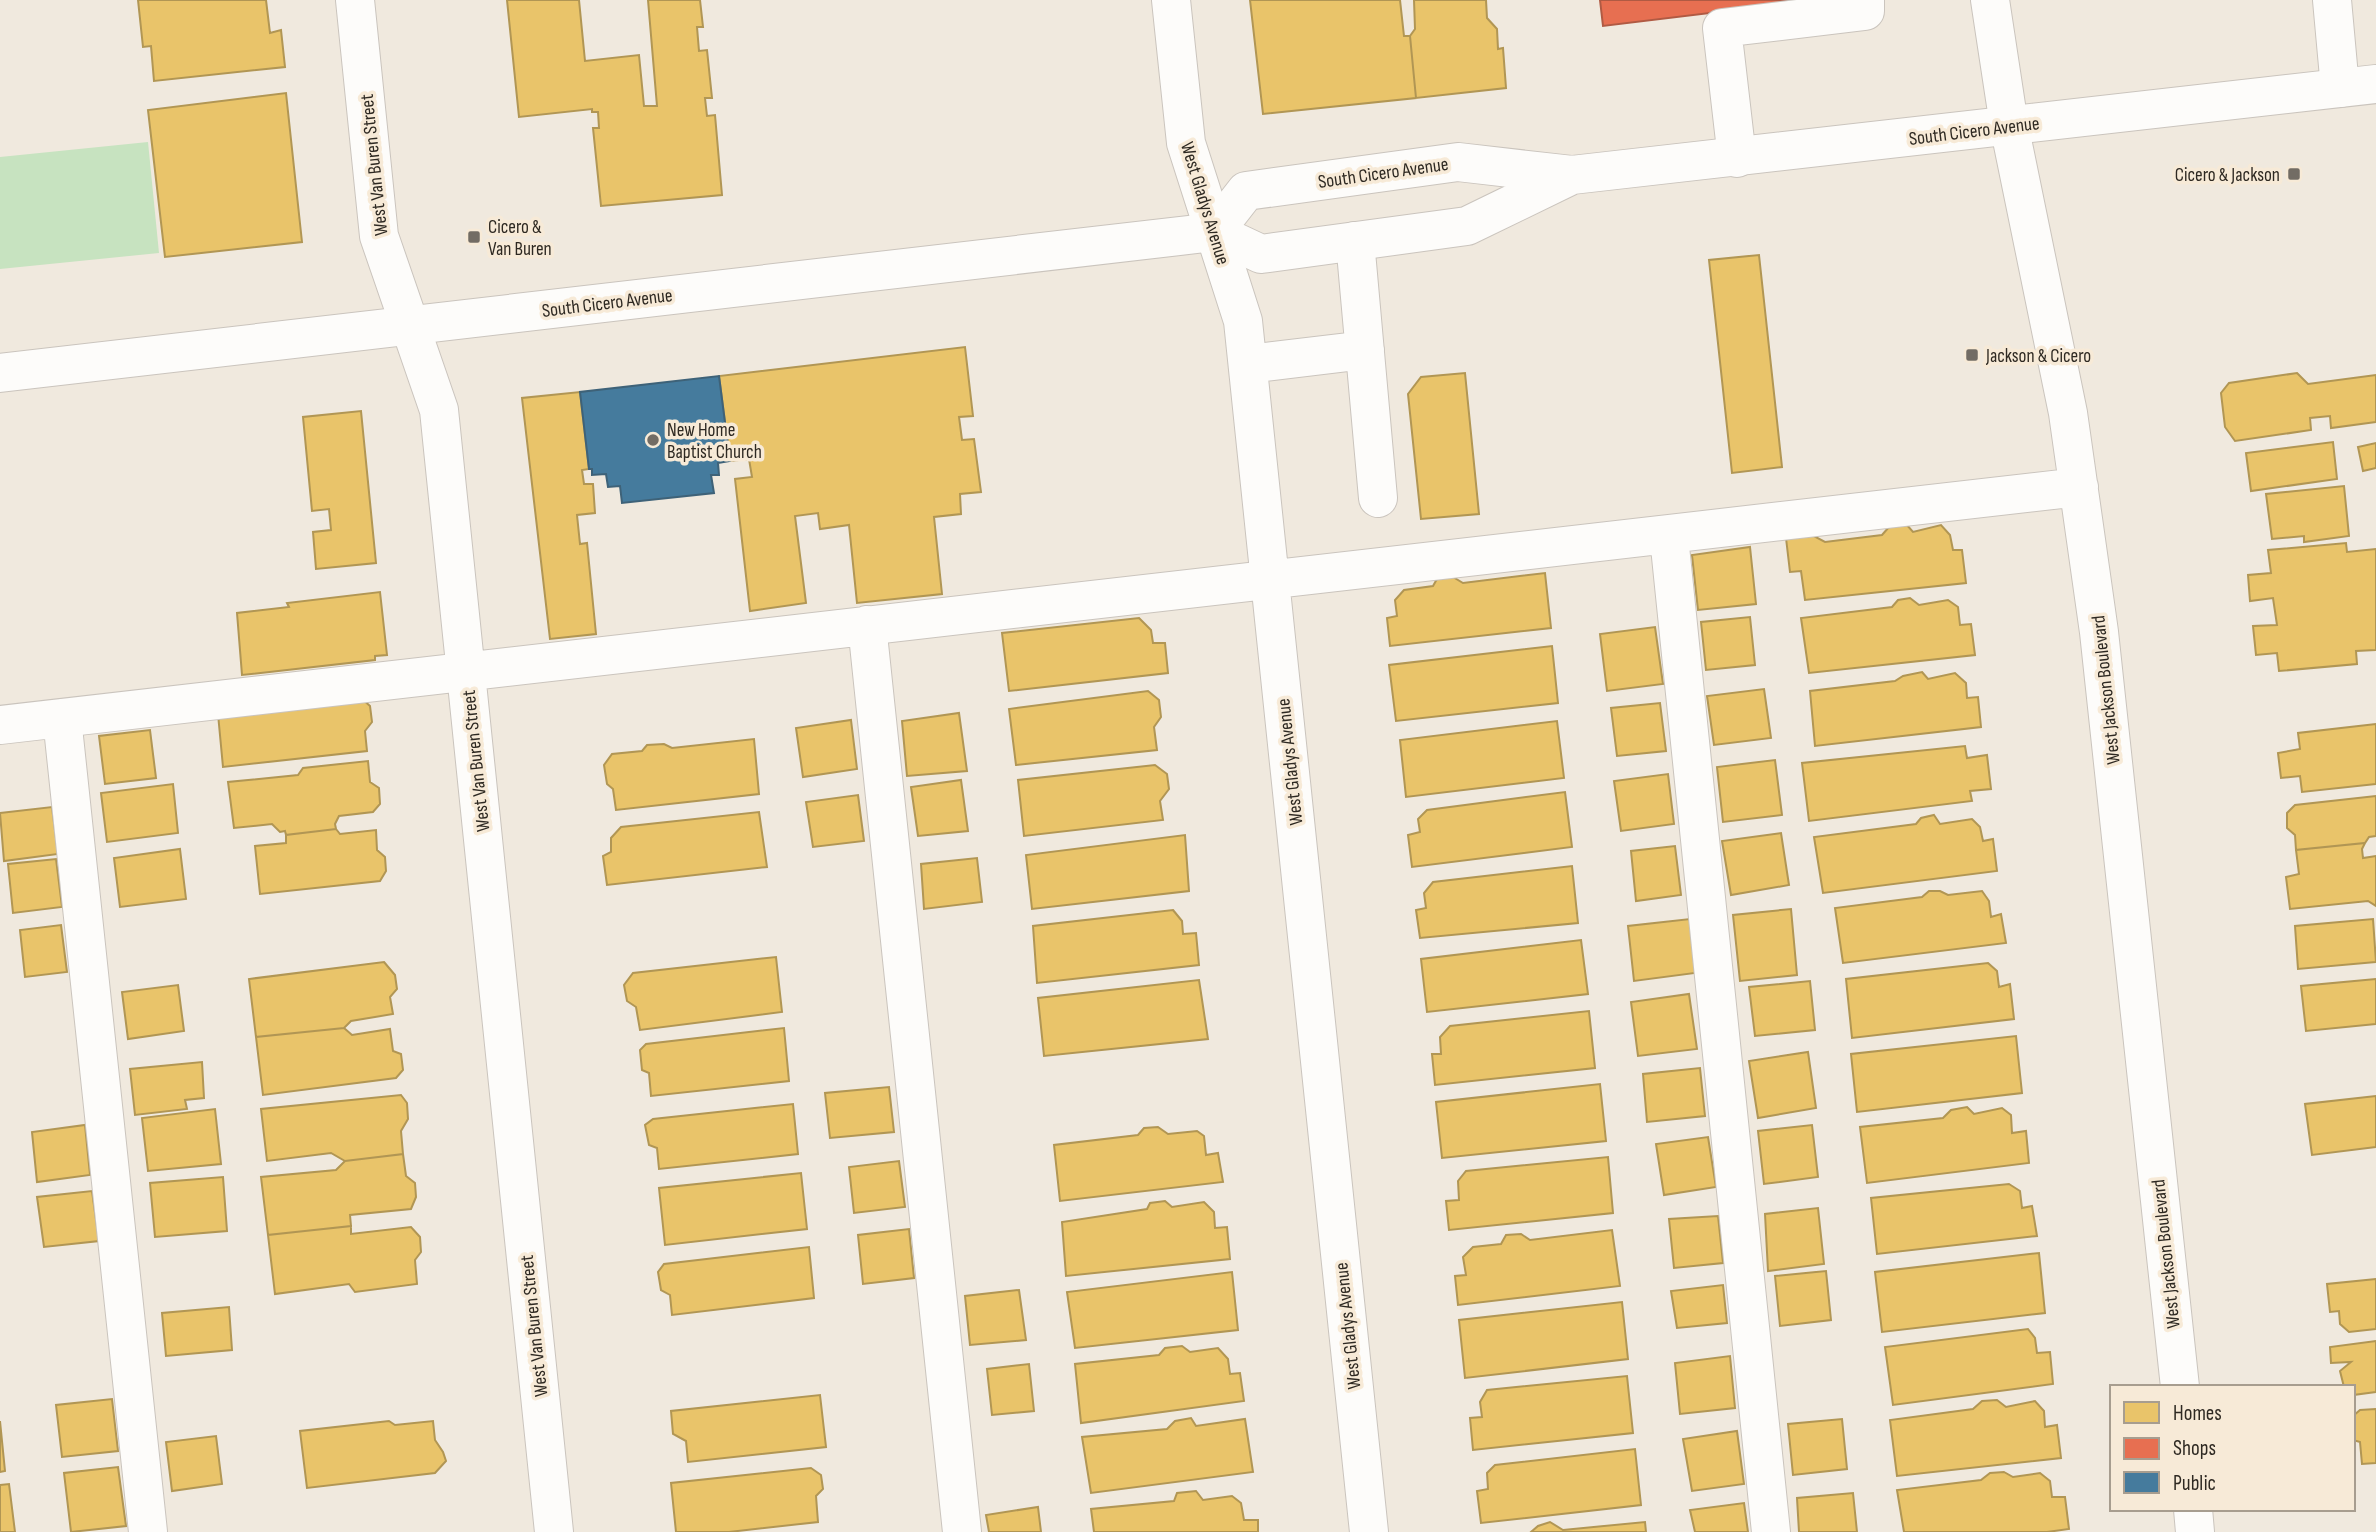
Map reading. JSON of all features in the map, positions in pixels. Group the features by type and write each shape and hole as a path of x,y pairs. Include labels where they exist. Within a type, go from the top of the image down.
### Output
{"street":[{"name":"West Van Buren Street","path":"355,0 379,236 439,410 554,1532"},
{"name":"West Gladys Avenue","path":"1171,0 1185,143 1243,321 1369,1532"},
{"path":"1737,158 1722,28 1865,11 1865,0"},
{"name":"West Jackson Boulevard","path":"1990,0 2009,125 2067,413 2101,646 2179,1385"},
{"path":"2332,0 2358,86"},
{"name":"South Cicero Avenue","path":"1214,232 1246,191 1458,162 1572,175 2358,86"},
{"name":"South Cicero Avenue","path":"0,373 1214,232 1261,254 1467,226 1572,175"},
{"path":"1355,241 1378,498"},
{"path":"1248,364 1366,350"},
{"path":"0,725 465,669 1669,537 2078,487"},
{"path":"1669,537 1771,1532"},
{"path":"867,625 962,1532"},
{"path":"62,718 148,1532"},
{"path":"2193,1511 2195,1532"}],"green space":[{"path":"148,142 159,253 0,269 0,157"}],"building: Homes":[{"path":"138,0 266,0 270,33 281,30 285,67 154,81 151,46 143,47"},
{"path":"507,0 579,0 585,61 639,55 644,106 657,106 648,0 700,0 703,27 697,27 699,51 707,50 712,98 705,98 707,116 715,115 722,195 601,206 593,128 599,128 598,112 592,112 592,109 519,117"},
{"path":"1250,0 1400,0 1404,36 1410,36 1416,98 1263,114"},
{"path":"1414,0 1486,0 1487,18 1497,29 1498,49 1503,48 1506,88 1416,98 1410,36 1415,29"},
{"path":"286,93 302,242 165,257 148,110"},
{"path":"1759,255 1782,467 1732,473 1709,260"},
{"path":"965,347 973,416 959,417 962,440 974,439 981,492 960,494 961,514 934,517 942,594 857,603 849,525 820,529 818,513 795,516 806,603 750,611 735,479 752,477 749,459 730,461 719,376"},
{"path":"1465,373 1479,514 1421,519 1408,394 1421,377"},
{"path":"2297,373 2308,384 2376,375 2376,422 2331,428 2330,416 2310,418 2311,430 2235,441 2225,427 2221,393 2229,383"},
{"path":"580,392 589,469 582,470 584,484 593,484 595,513 577,515 580,544 587,543 596,634 550,639 522,398"},
{"path":"361,411 376,563 316,569 313,532 331,530 329,509 312,511 303,417"},
{"path":"2333,442 2337,479 2251,491 2246,453"},
{"path":"2376,443 2376,468 2363,471 2358,447"},
{"path":"2344,486 2349,536 2304,542 2304,536 2272,539 2266,494"},
{"path":"1906,524 1913,532 1941,525 1950,535 1953,550 1962,550 1966,583 1805,600 1801,571 1790,572 1786,538 1812,535 1825,542 1882,535 1889,527"},
{"path":"2346,543 2347,552 2376,549 2376,650 2356,651 2357,664 2279,671 2277,653 2256,655 2253,626 2277,625 2273,598 2250,601 2248,575 2271,573 2268,550"},
{"path":"1750,547 1756,604 1698,610 1692,555"},
{"path":"1545,573 1551,628 1390,646 1387,618 1397,616 1395,600 1404,590 1433,586 1437,579 1453,577 1463,583"},
{"path":"380,592 387,655 375,656 375,660 242,675 237,613 289,607 287,603"},
{"path":"1910,598 1919,605 1948,600 1958,607 1960,625 1971,624 1975,655 1809,673 1801,618 1892,607 1898,600"},
{"path":"1750,617 1755,665 1706,670 1701,622"},
{"path":"1139,618 1151,630 1153,643 1165,643 1168,673 1009,691 1002,633"},
{"path":"1655,627 1663,684 1607,691 1600,634"},
{"path":"1552,646 1558,703 1396,721 1389,665"},
{"path":"1922,672 1928,679 1955,673 1966,683 1967,698 1978,697 1981,727 1815,746 1810,691 1895,681 1903,676"},
{"path":"1764,689 1771,738 1714,745 1707,696"},
{"path":"1148,691 1159,700 1161,717 1154,727 1157,750 1016,765 1009,709"},
{"path":"361,698 370,706 372,722 365,731 367,751 223,767 218,714"},
{"path":"1660,703 1666,751 1617,756 1611,708"},
{"path":"959,713 967,771 907,776 902,721"},
{"path":"851,720 857,769 803,777 796,728"},
{"path":"1557,721 1564,778 1406,797 1400,740"},
{"path":"2376,724 2376,784 2302,792 2300,776 2281,778 2278,753 2300,749 2298,733"},
{"path":"150,730 156,778 105,784 99,736"},
{"path":"754,739 759,794 616,810 613,789 607,784 604,765 612,754 642,751 647,745 664,744 672,748"},
{"path":"1965,746 1967,758 1987,755 1991,789 1970,791 1972,801 1809,821 1802,763"},
{"path":"1775,760 1782,815 1723,822 1717,767"},
{"path":"368,761 370,782 379,788 380,804 373,812 339,816 336,829 286,835 285,831 280,832 272,824 234,828 228,782 298,775 303,768"},
{"path":"1155,765 1167,774 1169,789 1160,801 1163,820 1024,836 1018,780"},
{"path":"1668,774 1674,824 1621,831 1614,781"},
{"path":"961,780 968,831 918,836 911,787"},
{"path":"173,784 178,833 107,842 101,793"},
{"path":"1565,792 1572,847 1412,867 1408,835 1420,832 1418,819 1427,810"},
{"path":"858,795 864,841 813,847 806,802"},
{"path":"2376,796 2376,836 2369,837 2365,843 2296,850 2295,835 2287,828 2287,813 2295,805"},
{"path":"52,807 58,854 4,861 0,813"},
{"path":"759,812 767,867 607,885 603,856 611,852 611,838 621,827"},
{"path":"1934,815 1940,824 1972,819 1980,827 1983,841 1993,839 1997,871 1823,893 1814,837 1916,824 1921,818"},
{"path":"336,829 340,834 376,830 377,850 385,857 386,871 380,881 260,894 255,846 286,843 286,835"},
{"path":"1781,833 1789,885 1731,895 1722,841"},
{"path":"1185,835 1189,891 1032,909 1026,855"},
{"path":"2365,843 2362,849 2363,858 2376,856 2376,906 2368,901 2290,909 2286,877 2299,874 2296,850"},
{"path":"1675,846 1681,895 1636,901 1631,851"},
{"path":"180,849 186,899 120,907 114,858"},
{"path":"977,858 982,902 924,909 921,864"},
{"path":"56,859 62,907 13,913 8,864"},
{"path":"1572,866 1578,923 1420,938 1416,910 1426,908 1424,893 1433,882"},
{"path":"1929,891 1940,891 1948,895 1982,891 1989,901 1991,917 2001,914 2006,943 1843,963 1835,908 1922,897"},
{"path":"1791,909 1797,975 1740,981 1733,915"},
{"path":"1173,910 1182,921 1183,934 1196,933 1199,965 1037,983 1033,926"},
{"path":"1690,919 1695,973 1634,981 1628,926"},
{"path":"2373,919 2376,962 2298,969 2295,926"},
{"path":"61,925 67,972 25,977 20,930"},
{"path":"1581,940 1588,994 1427,1012 1421,959"},
{"path":"776,957 782,1012 640,1030 636,1007 627,1001 624,985 633,973"},
{"path":"384,962 395,975 397,989 390,997 393,1014 351,1021 344,1028 256,1037 249,979"},
{"path":"1988,963 1997,971 1999,987 2010,984 2014,1019 1852,1038 1846,979"},
{"path":"2376,979 2376,1024 2306,1031 2301,986"},
{"path":"1199,980 1208,1039 1044,1056 1038,998"},
{"path":"1810,981 1815,1030 1755,1036 1749,987"},
{"path":"178,985 184,1031 128,1039 122,992"},
{"path":"1689,994 1697,1049 1638,1056 1631,1002"},
{"path":"1589,1011 1595,1068 1435,1085 1432,1054 1441,1054 1440,1037 1450,1026"},
{"path":"344,1028 352,1035 390,1029 393,1051 401,1054 403,1070 396,1078 263,1095 256,1037"},
{"path":"784,1028 789,1081 651,1096 649,1073 642,1070 640,1050 646,1044"},
{"path":"2016,1036 2022,1093 1857,1112 1851,1054"},
{"path":"1808,1052 1816,1108 1758,1118 1749,1061"},
{"path":"202,1062 204,1098 185,1100 187,1109 135,1115 130,1069"},
{"path":"1700,1068 1705,1116 1647,1122 1643,1074"},
{"path":"1600,1084 1606,1141 1442,1158 1436,1102"},
{"path":"889,1087 894,1132 830,1138 825,1093"},
{"path":"401,1095 407,1103 408,1119 401,1131 403,1154 345,1161 331,1153 267,1161 261,1109"},
{"path":"2376,1096 2376,1147 2312,1155 2305,1104"},
{"path":"793,1104 798,1154 659,1169 657,1148 649,1145 645,1125 653,1119"},
{"path":"1967,1107 1974,1114 2002,1108 2011,1115 2012,1133 2026,1131 2029,1163 1867,1183 1860,1127 1943,1118 1951,1110"},
{"path":"215,1109 221,1164 148,1171 142,1118"},
{"path":"85,1125 90,1175 37,1182 32,1132"},
{"path":"1812,1125 1818,1177 1764,1184 1758,1131"},
{"path":"1158,1127 1168,1134 1197,1131 1204,1136 1206,1155 1218,1153 1223,1182 1060,1201 1054,1145 1138,1135 1144,1128"},
{"path":"1708,1137 1716,1187 1664,1195 1656,1144"},
{"path":"403,1154 406,1176 415,1183 416,1197 411,1209 350,1215 351,1226 268,1235 261,1177 336,1170 345,1161"},
{"path":"1608,1157 1613,1213 1449,1230 1446,1201 1459,1200 1458,1181 1466,1171"},
{"path":"899,1161 905,1207 854,1213 849,1167"},
{"path":"801,1173 807,1229 665,1245 659,1188"},
{"path":"223,1177 227,1231 155,1237 150,1183"},
{"path":"2009,1184 2020,1191 2022,1208 2032,1206 2037,1236 1877,1254 1871,1198"},
{"path":"92,1191 99,1241 44,1247 37,1197"},
{"path":"1165,1201 1172,1207 1204,1202 1214,1212 1215,1228 1227,1227 1230,1259 1066,1276 1062,1222 1147,1209 1150,1203"},
{"path":"1818,1208 1824,1264 1768,1271 1765,1214"},
{"path":"1718,1216 1723,1263 1674,1268 1669,1219"},
{"path":"351,1226 351,1234 411,1227 420,1237 421,1252 415,1260 417,1284 355,1292 349,1284 275,1294 268,1235"},
{"path":"909,1229 914,1278 863,1284 858,1235"},
{"path":"1612,1230 1620,1286 1458,1305 1455,1276 1466,1275 1463,1257 1473,1247 1501,1244 1506,1235 1521,1234 1530,1240"},
{"path":"809,1247 814,1298 672,1315 670,1295 661,1290 658,1272 664,1264"},
{"path":"2039,1253 2045,1313 1882,1332 1875,1272"},
{"path":"1826,1271 1831,1320 1780,1326 1775,1276"},
{"path":"1232,1272 1238,1330 1075,1348 1067,1292"},
{"path":"2376,1279 2376,1329 2349,1332 2340,1324 2339,1311 2330,1312 2327,1284"},
{"path":"1723,1285 1727,1323 1677,1328 1671,1291"},
{"path":"1019,1290 1026,1340 970,1345 965,1296"},
{"path":"1622,1302 1628,1359 1465,1378 1459,1320"},
{"path":"229,1307 232,1350 166,1356 162,1313"},
{"path":"2028,1329 2035,1338 2037,1353 2050,1352 2053,1384 1893,1405 1885,1347"},
{"path":"2376,1341 2376,1392 2355,1395 2355,1385 2344,1385 2340,1371 2351,1362 2331,1363 2330,1347"},
{"path":"1182,1346 1190,1352 1218,1348 1228,1359 1230,1374 1240,1373 1244,1401 1081,1423 1075,1364 1159,1355 1165,1348"},
{"path":"1730,1356 1735,1408 1680,1414 1675,1363"},
{"path":"1029,1364 1034,1411 992,1415 987,1369"},
{"path":"1627,1376 1633,1433 1473,1450 1470,1418 1482,1417 1480,1402 1487,1390"},
{"path":"820,1395 826,1447 688,1462 686,1441 673,1434 671,1411"},
{"path":"112,1399 118,1451 62,1457 56,1405"},
{"path":"1997,1400 2006,1407 2035,1401 2044,1411 2045,1427 2057,1425 2061,1458 1897,1476 1890,1420 1973,1409 1982,1401"},
{"path":"2376,1409 2376,1463 2362,1464 2360,1442 2355,1441 2355,1414 2360,1410"},
{"path":"1191,1418 1196,1426 1245,1419 1253,1472 1091,1493 1082,1437 1167,1429 1175,1421"},
{"path":"1842,1419 1847,1469 1793,1475 1788,1424"},
{"path":"0,1421 5,1471 0,1472"},
{"path":"389,1421 395,1425 433,1421 435,1440 446,1461 435,1473 307,1488 300,1431"},
{"path":"1737,1431 1744,1484 1692,1491 1683,1439"},
{"path":"216,1436 222,1484 172,1491 166,1442"},
{"path":"1635,1449 1641,1505 1481,1523 1477,1491 1488,1489 1487,1473 1495,1465"},
{"path":"118,1467 126,1526 71,1532 64,1473"},
{"path":"811,1468 821,1475 823,1489 816,1496 818,1522 729,1532 676,1532 671,1483"},
{"path":"2004,1472 2013,1477 2040,1473 2050,1481 2052,1497 2065,1497 2069,1529 2047,1532 1904,1532 1897,1490 1981,1480 1990,1473"},
{"path":"9,1484 15,1532 0,1532 0,1485"},
{"path":"1196,1491 1203,1500 1232,1496 1241,1503 1244,1520 1258,1520 1258,1532 1094,1532 1091,1509 1174,1501 1177,1493"},
{"path":"1853,1493 1857,1532 1799,1532 1797,1498"},
{"path":"1744,1503 1748,1532 1695,1532 1690,1510"},
{"path":"1038,1507 1041,1532 989,1532 986,1515"},
{"path":"1550,1522 1563,1530 1645,1522 1646,1532 1531,1532"}],"building: Shops":[{"path":"1600,0 1816,0 1603,26"}],"building: Public":[{"path":"719,376 730,461 718,463 719,475 711,475 714,493 622,503 620,486 608,487 606,474 592,475 592,469 589,469 580,392"}],"place":[{"name":"Cicero & Jackson","path":"2294,174"},
{"name":"Cicero & Van Buren","path":"474,237"},
{"name":"Jackson & Cicero","path":"1972,355"},
{"name":"New Home Baptist Church","path":"653,440"}]}
